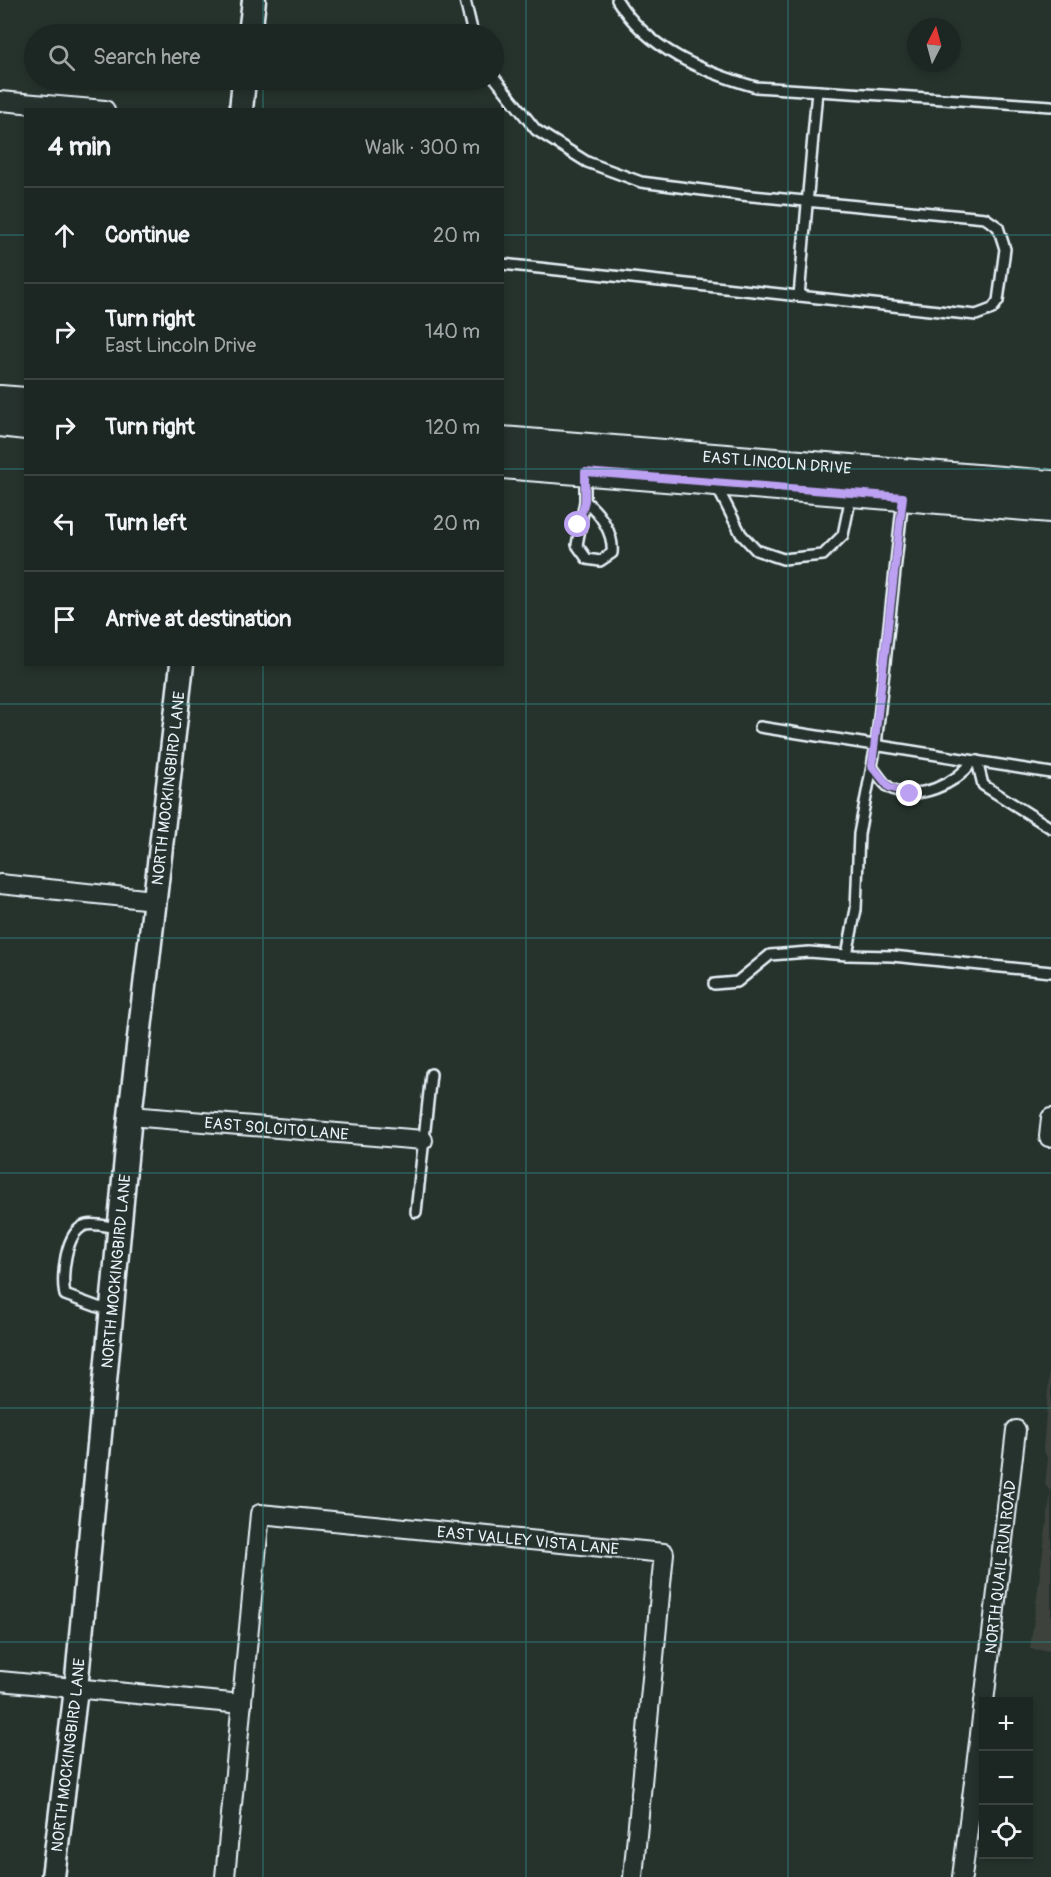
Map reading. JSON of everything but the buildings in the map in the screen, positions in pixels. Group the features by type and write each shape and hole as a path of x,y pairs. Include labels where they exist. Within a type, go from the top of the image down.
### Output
{"main road":[{"path":"0,399 24,401"},
{"path":"0,423 24,426"},
{"name":"EAST LINCOLN DRIVE","path":"504,440 594,447 905,485 1051,509"},
{"path":"588,472 594,447"},
{"name":"EAST LINCOLN DRIVE","path":"504,465 851,493 905,485 1051,484"}],"street":[{"path":"251,24 254,0"},
{"path":"241,108 243,90"},
{"path":"0,101 82,108"},
{"name":"NORTH MOCKINGBIRD LANE","path":"53,1877 76,1689 130,1116 182,666"},
{"path":"0,884 154,900"},
{"name":"EAST SOLCITO LANE","path":"130,1116 423,1140"},
{"path":"1049,1137 1051,1118"},
{"name":"NORTH QUAIL RUN ROAD","path":"985,1697 1016,1430"},
{"name":"EAST VALLEY VISTA LANE","path":"225,1877 260,1514 664,1553 633,1877"},
{"path":"0,1681 242,1704"},
{"name":"NORTH QUAIL RUN ROAD","path":"962,1877 979,1742"}],"lane":[{"path":"465,0 471,24"},
{"path":"617,0 652,40 680,58 709,72 756,87 1051,106"},
{"path":"504,90 536,130 586,162 641,182 985,218 998,227 1005,249 998,301 992,309 976,315 504,264"},
{"path":"799,296 817,91"},
{"path":"585,501 598,513 612,539 612,553 600,561 588,559 577,545 588,472"},
{"path":"715,483 741,534 756,550 783,559 823,555 843,535 851,493"},
{"path":"847,955 856,909 859,834 876,745 905,485"},
{"path":"760,727 1051,773"},
{"path":"872,766 889,787 910,794 939,788 964,774 975,761"},
{"path":"975,761 984,785 1051,828"},
{"path":"714,984 737,982 770,955 809,952 892,956 1051,972"},
{"path":"416,1212 431,1074"},
{"path":"112,1309 98,1307 64,1295 62,1283 66,1252 77,1230 87,1225 120,1228"}],"shaded area":[{"path":"1051,1358 1051,1492 1045,1485 1048,1459 1043,1449"},
{"path":"1051,1492 1051,1651 1030,1649"}],"route":[{"path":"578,525 585,501 585,472 903,497 872,766 889,787 910,794"}]}
